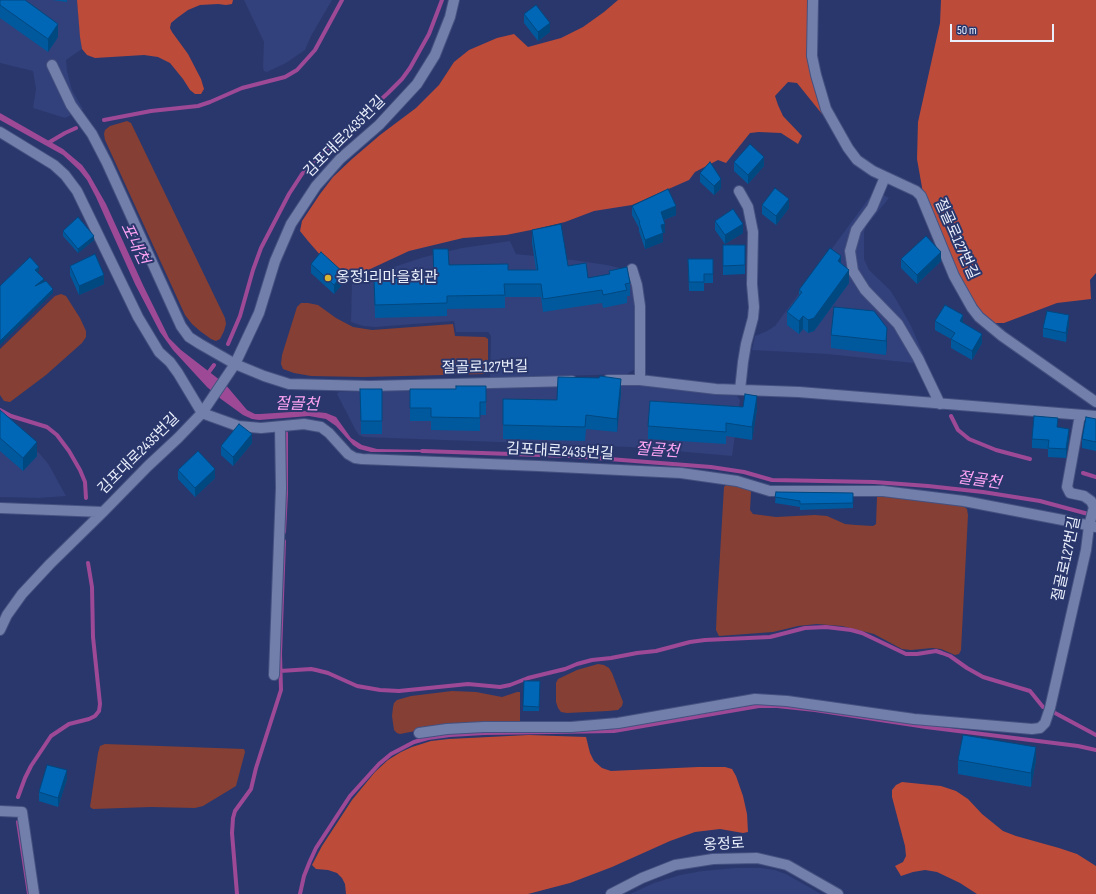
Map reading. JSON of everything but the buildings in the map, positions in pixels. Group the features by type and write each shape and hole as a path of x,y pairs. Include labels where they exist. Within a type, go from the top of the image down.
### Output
{"street":[{"name":"김포대로2435번길","path":"0,508 103,512 202,413 235,364 258,313 275,261 291,224 316,186 340,159 379,125 418,84 435,54 450,17 454,0"},
{"name":"절골로127번길","path":"813,0 812,56 826,109 856,160 873,171 916,192 921,196 954,276 972,308 979,317 1002,336 1096,402"},
{"path":"52,65 71,105 92,134 107,163 181,326 189,337 235,364"},
{"name":"김포대로2435번길","path":"0,132 66,174 77,190 138,317 159,352 170,362 178,373 202,413 238,426 261,428 304,424 321,427 329,432 348,454 354,458 362,459 681,473 737,481 770,491 883,491 964,501 1092,525"},
{"path":"885,177 872,208 856,230 850,251 853,271 865,290 898,324 918,358 940,404"},
{"path":"739,191 748,207 753,232 752,284 754,307 753,318 746,344 740,390"},
{"path":"632,269 638,285 640,306 640,380"},
{"name":"절골로127번길","path":"235,364 289,384 370,386 580,381"},
{"path":"596,381 640,380 716,389 799,392 1096,416"},
{"name":"절골로127번길","path":"419,732 484,727 572,726 618,723 755,699 787,701 914,719 1032,729 1040,728 1044,723 1050,708 1092,525 1094,507 1091,501 1084,496 1070,493 1067,486 1080,415"},
{"path":"274,675 281,488 280,427"},
{"path":"0,630 7,615 22,594 103,512"},
{"path":"0,811 22,812 34,894"},
{"name":"옹정로","path":"611,894 642,878 675,865 713,859 750,858 757,858 787,865 838,894"}],"shaded area":[{"path":"0,0 77,0 82,49 66,60 72,90 83,109 65,118 33,108 36,89 33,71 0,63"},
{"path":"77,0 233,0 232,4 226,5 200,5 188,10 171,23 170,28 172,32 188,54 201,79 204,89 201,94 195,94 190,90 170,63 158,57 144,55 95,58 87,55 82,49"},
{"path":"244,0 332,0 311,36 305,50 286,63 267,72 264,71 263,67 264,42"},
{"path":"618,0 807,0 809,38 822,103 822,114 797,83 788,82 775,96 783,116 802,136 798,144 781,133 750,133 726,163 718,160 695,172 689,180 632,205 594,211 565,222 536,229 506,235 463,238 409,251 366,271 341,270 322,257 300,231 302,221 333,177 380,135 416,108 439,85 454,62 469,50 497,38 514,34 528,47 561,38 583,27"},
{"path":"941,0 1096,0 1096,273 1090,280 1091,299 1057,303 1004,323 991,323 976,309 957,277 923,193 917,159 918,122 940,23"},
{"path":"0,113 63,149 82,165 106,204 169,338 181,350 225,384 247,410 255,414 307,411 326,413 336,417 351,438 362,445 377,449 426,450 427,452 371,452 359,449 353,445 336,426 326,419 309,416 259,420 252,419 243,415 221,399 207,387 173,350 160,332 135,284 87,180 63,155 0,120"},
{"path":"127,121 131,123 225,318 226,324 224,331 220,339 216,341 200,331 185,315 105,140 105,130 110,126"},
{"path":"875,190 889,198 866,226 864,232 864,259 869,270 890,290 897,301 911,326 926,360 913,363 827,354 752,350 755,336 775,326"},
{"path":"510,241 516,254 573,260 629,270 635,293 635,369 627,374 490,378 491,336 488,332 456,332 454,321 375,327 363,326 351,322 352,277 376,273 424,257 462,248"},
{"path":"61,294 66,296 80,318 86,331 86,337 82,343 46,375 10,402 4,401 0,395 0,349 55,296"},
{"path":"301,303 318,305 336,318 353,327 372,330 453,324 455,336 485,337 488,339 488,371 484,374 363,377 311,376 294,373 283,369 281,364 282,355 297,307"},
{"path":"641,384 737,396 740,400 732,456 630,447 364,437 359,435 355,429 337,394 339,392"},
{"path":"0,416 40,454 49,465 66,496 39,498 0,497"},
{"path":"727,484 750,490 750,510 753,514 776,517 815,515 827,516 845,524 873,526 876,524 877,497 880,495 963,506 967,509 968,515 961,650 959,654 955,655 941,649 932,648 911,650 902,649 874,634 842,626 817,624 798,626 773,632 719,636 716,630 717,605 724,487"},
{"path":"598,664 609,668 612,673 623,702 622,706 618,710 608,711 561,712 556,702 556,683 558,679 577,670"},
{"path":"452,691 476,692 502,697 520,692 520,721 518,723 441,726 400,734 394,730 392,716 394,703 397,700 411,696"},
{"path":"529,735 586,737 590,753 594,761 602,768 611,771 698,767 725,767 732,769 743,796 747,814 748,832 743,833 720,829 695,832 570,883 528,894 346,894 345,884 337,873 328,870 316,869 312,865 322,846 352,800 375,772 388,760 401,752 431,741"},
{"path":"105,744 244,749 245,752 236,786 203,806 195,808 151,807 93,809 90,807 98,753 100,746"},
{"path":"902,782 941,786 956,791 968,799 982,814 1003,831 1077,854 1096,866 1096,894 977,894 960,883 937,872 925,870 901,876 895,866 903,862 906,856 905,846 892,797 892,790 896,785"},
{"path":"735,868 761,868 775,870 786,874 821,894 630,894 654,883 680,875"}],"waterway":[{"path":"104,120 151,111 198,106 242,88 285,77 297,70 315,50 342,0"},
{"path":"228,344 240,316 261,248 289,194 302,174 315,160 402,79 410,68 429,34 442,0"},
{"path":"48,143 76,128"},
{"path":"206,376 214,365"},
{"path":"0,410 11,416 47,427 57,435 69,451 80,470 85,482 86,498"},
{"path":"951,416 958,430 969,439 996,450 1030,459"},
{"path":"284,532 286,494 286,433"},
{"name":"절골천","path":"422,451 571,456 711,467 744,472 772,480 874,482 928,486 983,492 1040,501 1092,515"},
{"path":"1083,473 1096,477"},
{"path":"237,894 232,833 233,818 235,811 251,789 256,768 281,690 280,654 284,541"},
{"path":"18,797 31,766 51,736 69,724 95,716 99,711 100,704 93,637 92,587 88,563"},
{"path":"280,671 311,669 328,673 357,686 380,690 399,691 468,684 500,687 592,660 656,651 690,642 770,637 805,628 826,627 862,633 906,654 936,651 942,653 950,656 983,677 1030,691 1043,707"},
{"path":"300,894 304,876 316,848 350,796 379,764 391,754 414,742 428,738 484,733 614,731 759,706 777,706 1078,746 1096,750"},
{"path":"1055,713 1096,735"},
{"path":"18,822 29,894"}],"place":[{"name":"옹정1리마을회관","path":"328,278"}],"water label":[{"name":"포내천","path":"134,244"}]}
